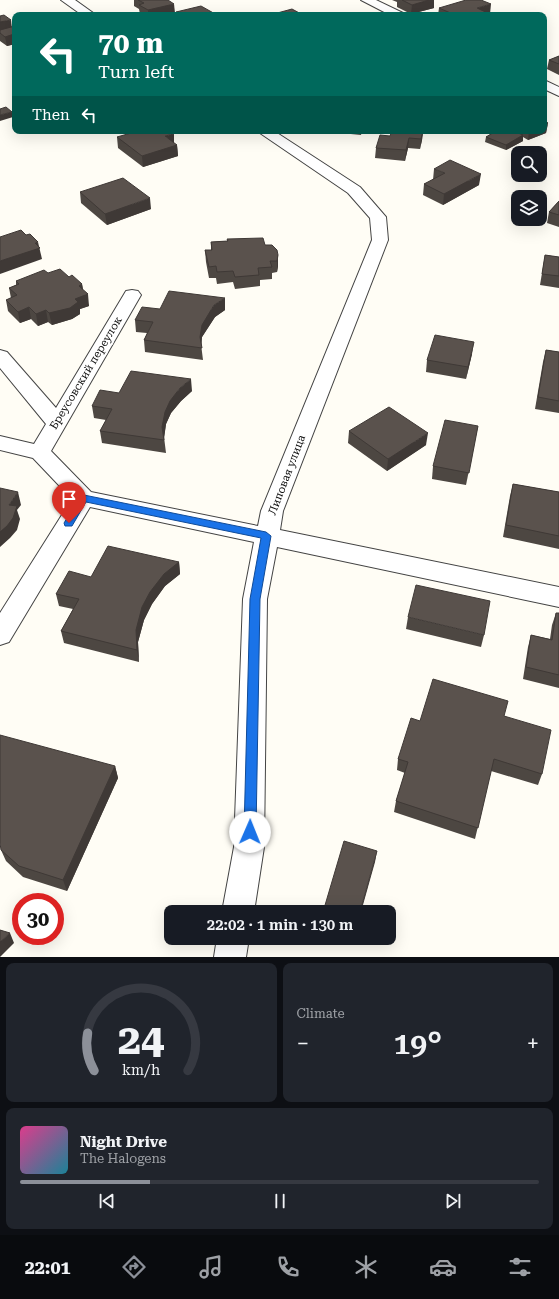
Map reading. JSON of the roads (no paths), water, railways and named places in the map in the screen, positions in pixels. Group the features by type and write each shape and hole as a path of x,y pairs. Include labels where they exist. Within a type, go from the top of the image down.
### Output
{"street":[{"path":"67,0 85,12"},
{"path":"367,0 392,12"},
{"path":"547,86 559,92"},
{"name":"Липовая улица","path":"239,905 249,847 255,599 266,536 272,511 380,240 378,216 354,190 269,134"},
{"name":"Бреусовский переулок","path":"40,452 132,295"},
{"path":"0,356 56,423"},
{"path":"0,443 40,452 84,498 559,597"},
{"path":"0,635 84,498"},
{"path":"230,957 232,945"}]}
